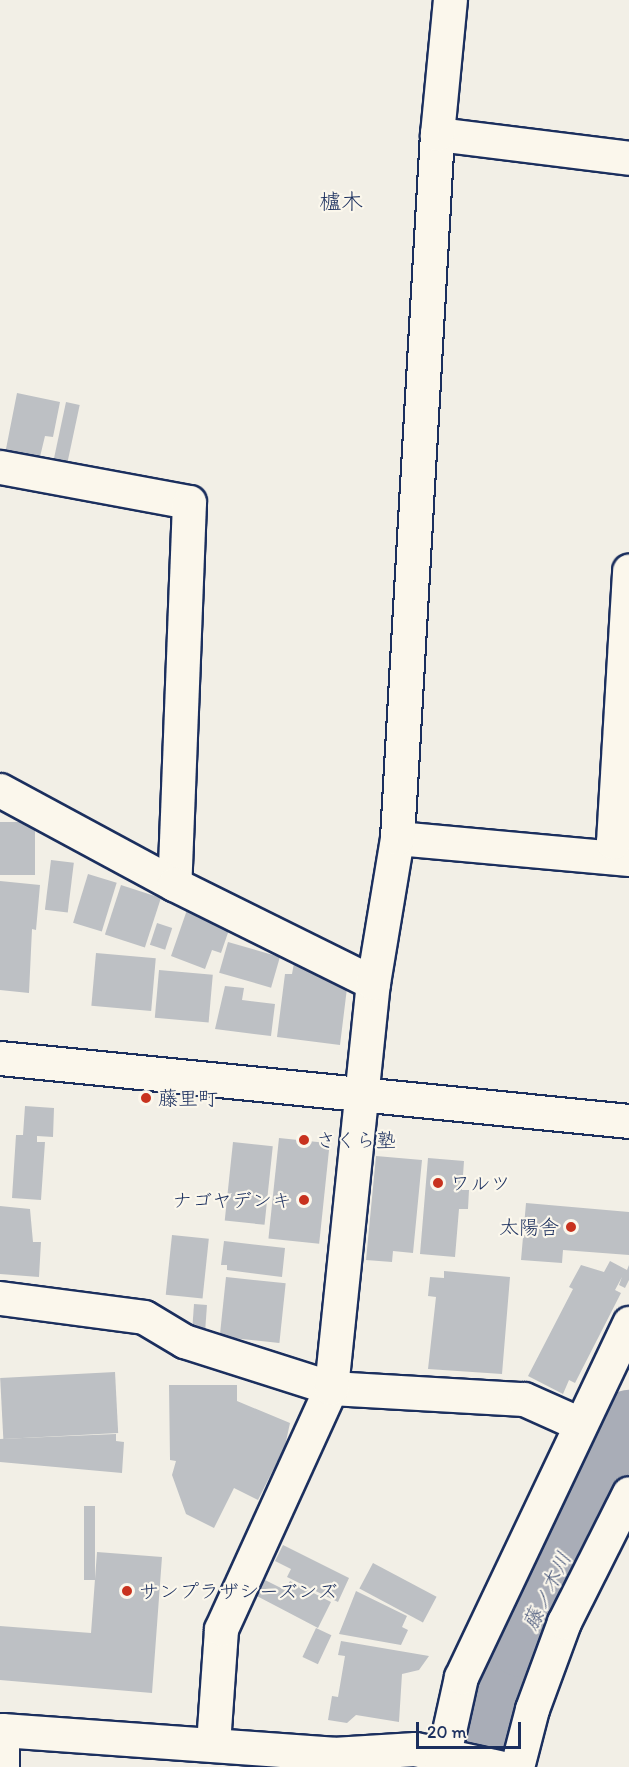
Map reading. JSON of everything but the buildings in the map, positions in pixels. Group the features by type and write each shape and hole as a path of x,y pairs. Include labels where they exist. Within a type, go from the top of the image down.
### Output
{"street":[{"path":"213,1744 221,1629 331,1388 374,983 397,838 437,134 450,0"},
{"path":"437,134 629,158"},
{"path":"0,466 189,502 174,884"},
{"path":"397,838 619,858 613,842 629,570"},
{"path":"0,790 174,884 374,983"},
{"path":"0,1058 629,1121"},
{"path":"0,1298 144,1317 184,1341 331,1388 525,1399 580,1424"},
{"path":"448,1759 461,1677 629,1323"},
{"path":"517,1767 532,1709 564,1622 629,1493"},
{"path":"2,1767 2,1730 333,1754 415,1749 448,1759 499,1767"}],"waterway":[{"name":"藤ノ木川","path":"482,1767 521,1645 629,1421"}],"place":[{"name":"藤里町","path":"146,1098"},
{"name":"さくら塾","path":"304,1140"},
{"name":"ワルツ","path":"438,1183"},
{"name":"ナゴヤデンキ","path":"304,1200"},
{"name":"太陽舎","path":"571,1227"},
{"name":"サンプラザシーズンズ","path":"127,1591"}],"district":[{"name":"櫨木","path":"341,202"}]}
